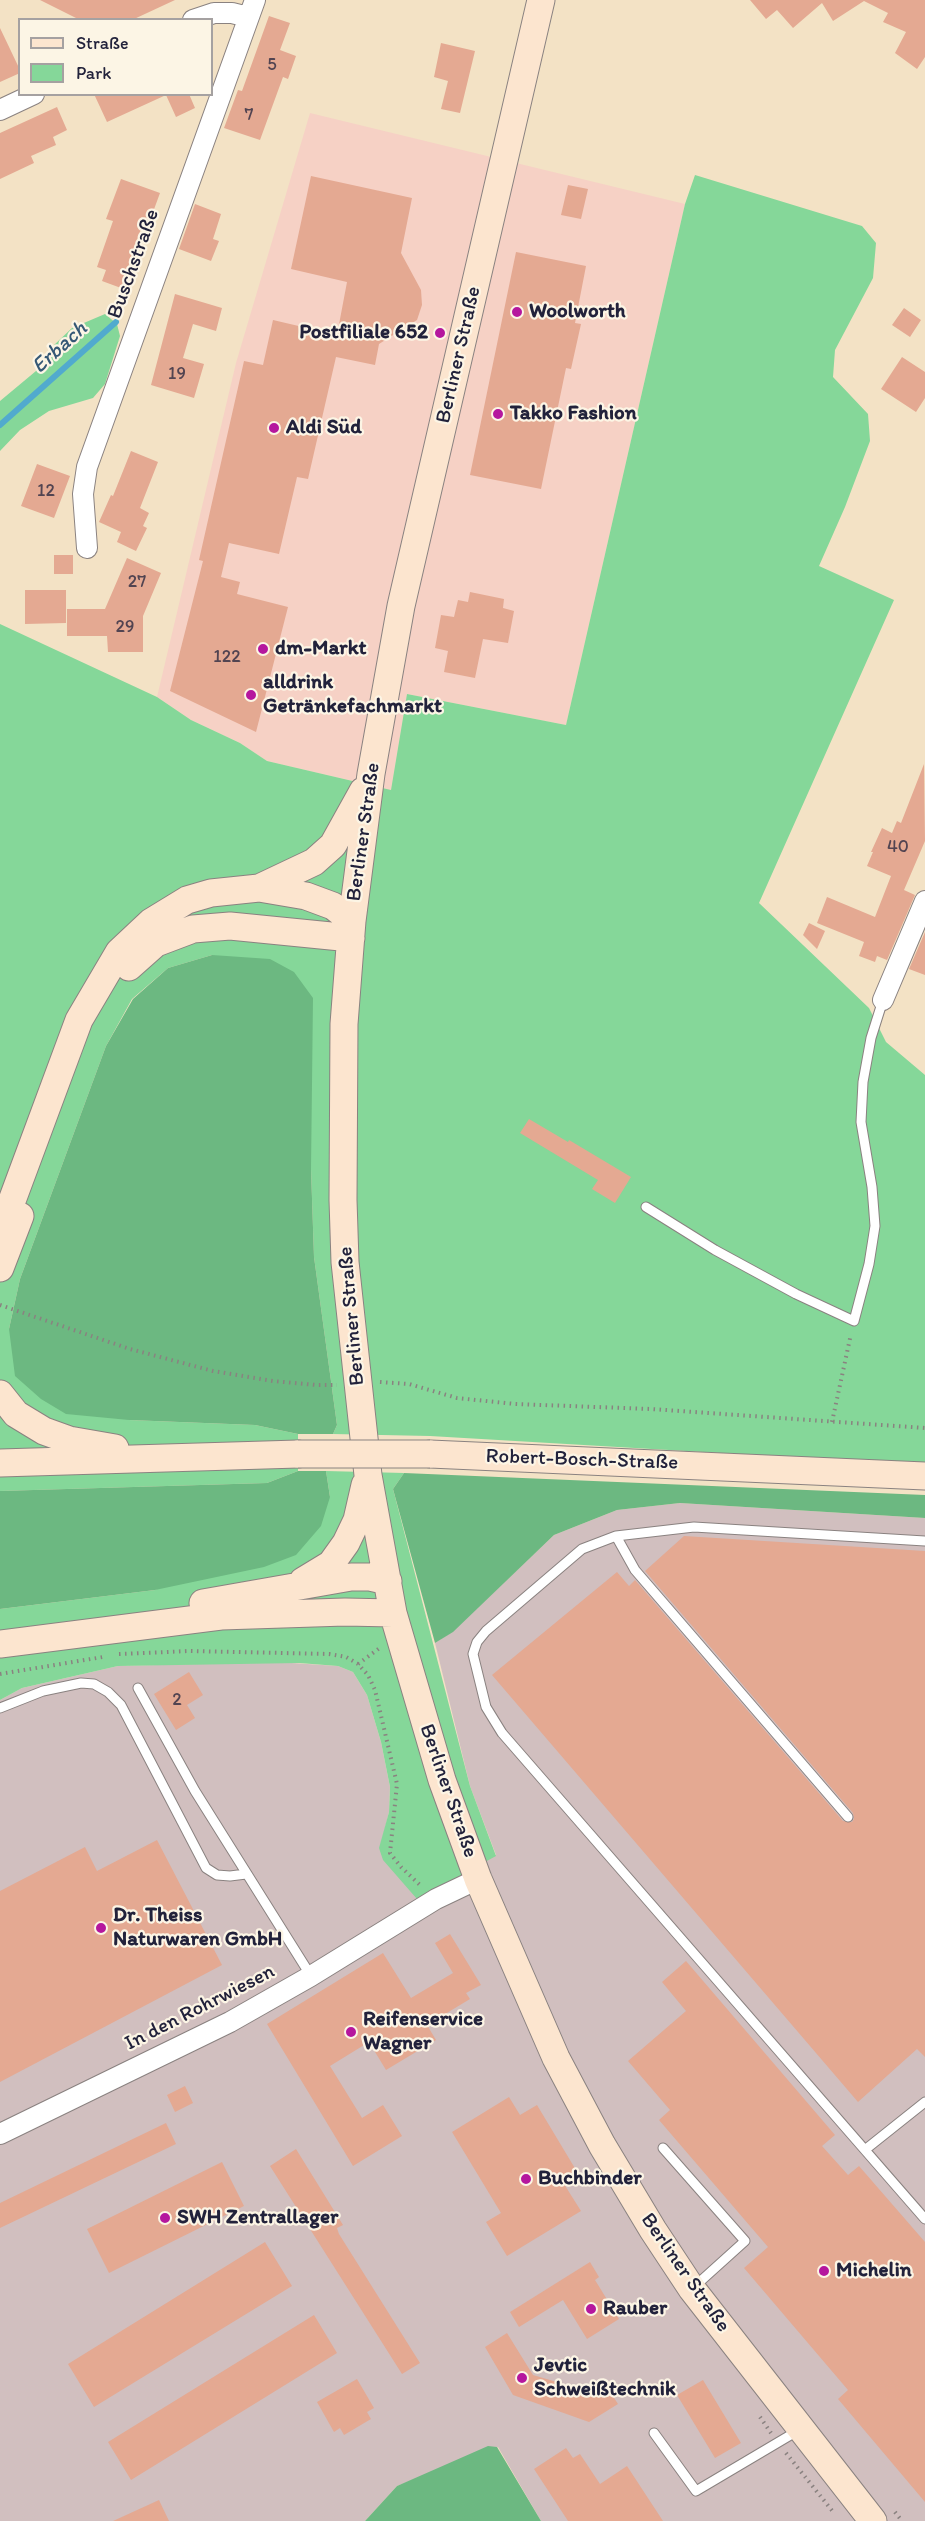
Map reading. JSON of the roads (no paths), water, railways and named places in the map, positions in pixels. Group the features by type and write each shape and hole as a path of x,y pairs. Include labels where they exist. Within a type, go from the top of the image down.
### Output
{"main road":[{"name":"Berliner Straße","path":"541,0 401,606 371,774 351,930 344,1024 343,1200 345,1262 368,1475 393,1613 442,1780 478,1879 556,2058 602,2145 653,2230 692,2289 801,2429 884,2516"},
{"path":"259,888 314,862 333,845 371,774"},
{"path":"0,1233 79,1020 119,952 151,922 187,900 211,893 259,888 306,896 333,906 351,930"},
{"path":"0,1268 94,1021 132,963 156,943 193,929 230,926 351,930"},
{"path":"0,1394 16,1414 29,1424 69,1440 103,1447 158,1451"},
{"name":"Robert-Bosch-Straße","path":"0,1448 239,1455"},
{"name":"Robert-Bosch-Straße","path":"0,1463 239,1455 430,1454 925,1476"},
{"path":"0,1472 63,1462"},
{"path":"297,1586 331,1564 346,1543 357,1520 368,1475"},
{"path":"0,1631 207,1602 351,1578 370,1577 388,1581"},
{"path":"0,1644 221,1616 345,1611 393,1613"}],"street":[{"path":"199,18 214,13 252,8"},
{"name":"Buschstraße","path":"87,548 83,494 87,468 252,8"},
{"path":"0,110 30,96"},
{"path":"883,999 925,901"},
{"name":"In den Rohrwiesen","path":"0,2134 230,2022 311,1976 436,1899 478,1879"}],"lane":[{"path":"646,1207 715,1250 796,1294 854,1321 869,1264 875,1226 872,1187 861,1122 862,1082 871,1038 883,999"},
{"path":"925,1541 694,1527 616,1536 582,1549 486,1631 477,1642 473,1654 486,1707 492,1719 510,1742 925,2219"},
{"path":"616,1536 635,1570 848,1817"},
{"path":"0,1708 43,1691 81,1683 94,1684 108,1692 121,1705 206,1868 217,1875 246,1874"},
{"path":"138,1688 195,1791 311,1976"},
{"path":"866,2149 925,2102"},
{"path":"663,2148 745,2241 692,2289"},
{"path":"654,2433 696,2492 801,2429"}],"waterway":[{"name":"Erbach","path":"0,425 116,322"}],"place":[{"name":"Woolworth","path":"517,312"},
{"name":"Postfiliale 652","path":"440,333"},
{"name":"Takko Fashion","path":"498,414"},
{"name":"Aldi Süd","path":"274,428"},
{"name":"dm-Markt","path":"263,649"},
{"name":"alldrink Getränkefachmarkt","path":"251,695"},
{"name":"Dr. Theiss Naturwaren GmbH","path":"101,1928"},
{"name":"Reifenservice Wagner","path":"351,2032"},
{"name":"Buchbinder","path":"526,2179"},
{"name":"SWH Zentrallager","path":"165,2218"},
{"name":"Michelin","path":"824,2271"},
{"name":"Rauber","path":"591,2309"},
{"name":"Jevtic Schweißtechnik","path":"522,2378"}]}
